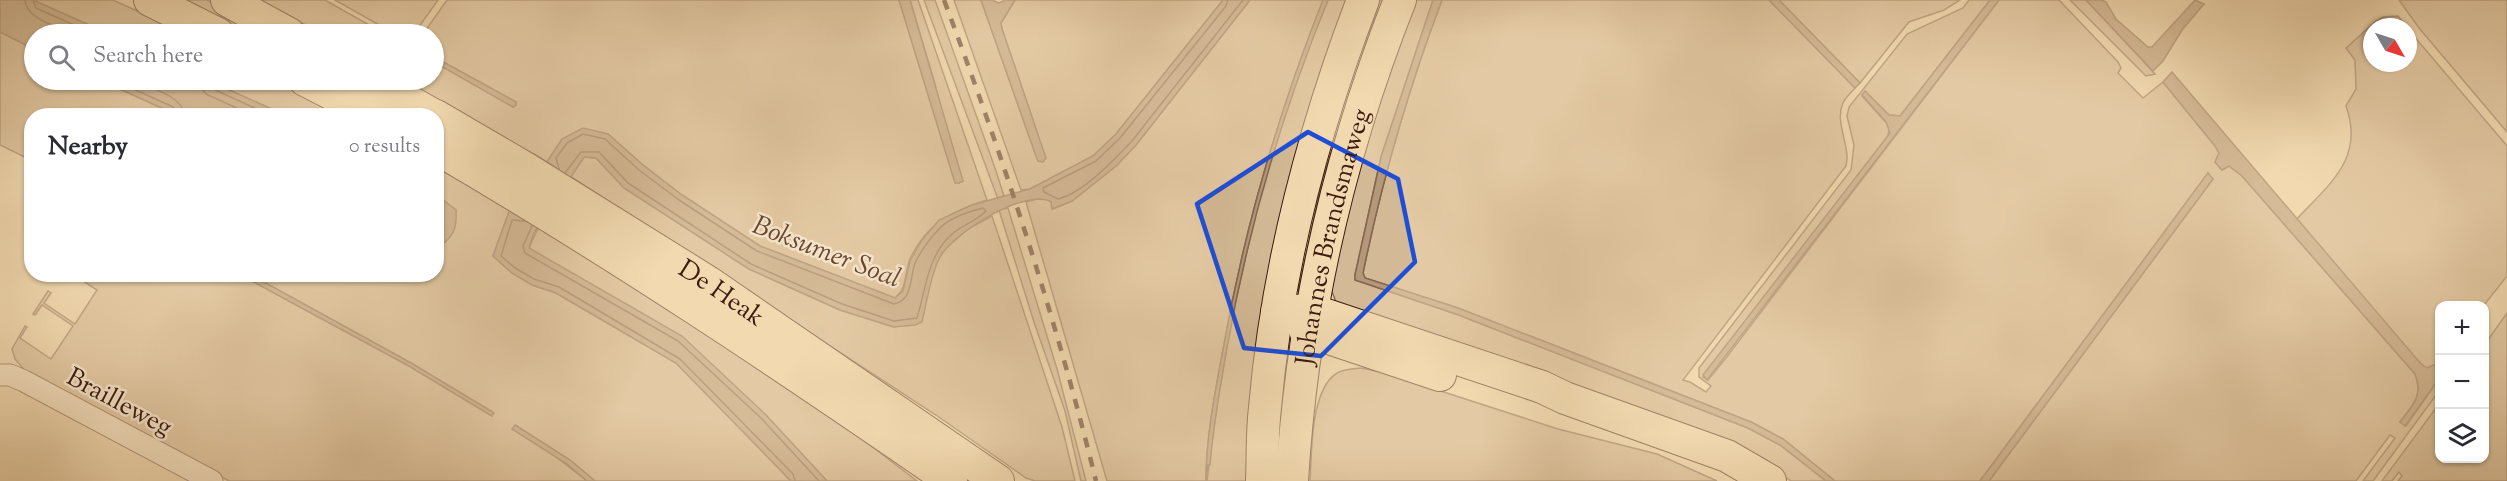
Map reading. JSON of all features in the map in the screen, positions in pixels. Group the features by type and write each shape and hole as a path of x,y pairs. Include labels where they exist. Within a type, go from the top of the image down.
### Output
{"highway":[{"path":"150,0 198,24"},
{"path":"227,0 271,24"},
{"name":"Johannes Brandsmaweg","path":"1262,481 1264,410 1277,312 1297,211 1315,140 1363,0"},
{"name":"Johannes Brandsmaweg","path":"1292,481 1309,320 1343,166 1374,67 1400,0"},
{"path":"324,90 359,108"},
{"name":"De Heak","path":"388,90 421,108"},
{"name":"De Heak","path":"444,122 518,179 568,210 717,288 998,481"},
{"name":"De Heak","path":"444,151 518,179"},
{"name":"De Heak","path":"568,210 710,316 951,481"},
{"path":"1277,312 1542,387 1565,398 1678,436 1727,456 1770,481"},
{"path":"1309,320 1400,362 1695,461 1732,481"},
{"path":"1294,450 1309,424 1316,381 1327,363 1347,356 1382,363 1400,362"}],"street":[{"name":"Brailleweg","path":"0,375 10,375 24,381 212,481"}],"highlighted area":[{"path":"1308,132 1398,179 1415,262 1321,356 1244,348 1197,204"}],"shaded area":[{"path":"33,0 113,0 166,24 87,24"},
{"path":"175,0 207,0 253,24 226,24"},
{"path":"260,0 325,0 367,24 304,24"},
{"path":"335,0 438,0 421,24 377,24"},
{"path":"447,0 899,0 955,182 959,183 935,84 910,0 918,0 987,200 951,215 923,237 910,259 904,285 895,298 760,246 682,195 608,134 562,139 547,162 534,154 531,157 419,90 444,90 444,67 516,105 516,102 444,62 444,24 430,24"},
{"path":"924,0 935,0 1004,196 998,199"},
{"path":"954,0 981,0 1036,156 1035,126 1001,23 1015,0 1223,0 1116,134 1093,156 1030,189 1021,190"},
{"path":"1250,0 1323,0 1277,129 1241,260 1214,399 1206,481 1107,481 1026,202 1044,199 1051,201 1053,209 1072,201 1116,166 1136,145"},
{"path":"1328,0 1352,0 1252,481 1207,481 1232,317 1252,229 1269,162 1300,69"},
{"path":"1380,0 1391,0 1305,292 1298,291 1322,181"},
{"path":"1412,0 1433,0 1381,157 1355,280 1456,314 1748,428 1780,445 1826,481 1791,481 1744,450 1336,302 1329,284 1355,166"},
{"path":"1442,0 1769,0 1855,88 1844,101 1840,118 1847,158 1846,166 1683,380 1706,392 1711,386 1699,377 1699,368 1851,170 1854,145 1847,116 1849,107 1907,34 1963,8 1969,0 1990,0 1900,116 1889,115 1865,92 1862,96 1890,127 1887,138 1703,377 1708,380 1999,0 2059,0 2118,62 2121,68 2118,73 2143,98 2163,82 2215,146 2219,153 2215,162 2222,170 2229,166 2242,176 2415,374 2417,394 2400,422 2406,426 2435,385 2435,396 2373,481 2363,481 2395,438 2390,435 2356,481 1989,481 2213,179 2208,173 1980,481 1835,481 1783,439 1751,422 1458,308 1365,278 1363,273 1379,202 1418,68"},
{"path":"1779,0 1960,0 1944,10 1909,22 1860,83"},
{"path":"2070,0 2086,0 2155,74 2146,76"},
{"path":"2399,0 2507,0 2507,132 2419,28 2417,18 2412,18"},
{"path":"2398,16 2400,18 2381,18"},
{"path":"0,32 24,44 24,90 122,90 162,108 24,108 24,157 0,145"},
{"path":"2363,33 2363,72 2417,72 2417,40 2507,146 2507,276 2487,301 2435,301 2435,365 2427,368 2421,364 2296,220 2331,182 2347,156 2351,141 2351,125 2346,106 2356,89 2355,60 2346,48"},
{"path":"229,90 304,90 337,108 269,108"},
{"path":"584,157 596,158 624,188 749,269 840,310 894,327 945,249 968,229 992,216 1062,427 1075,481 1035,481 1026,478 936,415 570,176"},
{"path":"444,170 510,209 493,256 512,273 532,285 556,293 676,363 791,481 595,481 570,460 515,425 587,481 229,481 25,371 15,359 12,349 25,326 27,327 20,338 51,359 73,326 42,305 35,315 33,314 48,291 51,293 44,303 75,324 97,290 85,282 254,282 409,366 492,416 493,412 411,363 264,282 444,282"},
{"path":"1008,208 1057,369 1086,481 1081,481 1065,411 999,210"},
{"path":"539,226 777,374 917,481 827,481 765,414 529,248"},
{"path":"2507,313 2507,481 2398,481 2402,476 2399,472 2392,481 2382,481 2435,409 2435,463 2489,463 2489,338"},
{"path":"1361,368 1385,373 1558,429 1657,454 1717,481 1310,481 1314,422 1322,393 1328,381 1337,373"}],"water":[{"path":"0,0 33,0 87,24 24,24 24,44 0,32"},
{"path":"899,0 910,0 963,181 959,183 955,183"},
{"path":"981,0 992,0 999,3 1005,0 1015,0 1001,23 1002,29 1046,158 1043,162 1038,161 1036,156"},
{"path":"1223,0 1250,0 1136,145 1116,166 1072,201 1052,209 1051,202 1040,199 1025,201 991,215 958,237 946,248 939,259 922,322 915,325 894,327 840,310 749,269 624,188 596,158 584,157 534,233 529,248 682,336 765,414 827,481 791,481 676,363 556,293 532,285 512,273 493,256 510,209 551,174 554,166 547,162 562,139 583,128 608,134 682,195 760,246 895,298 903,291 910,261 922,240 939,220 972,205 1030,189 1093,156 1116,134"},
{"path":"1323,0 1328,0 1281,128 1245,259 1224,363 1206,481 1214,399 1241,260 1277,129"},
{"path":"1433,0 1442,0 1407,101 1388,168 1363,273 1365,278 1458,308 1751,422 1783,439 1835,481 1826,481 1780,445 1748,428 1456,314 1355,280 1381,157"},
{"path":"1769,0 1779,0 1860,83 1855,88"},
{"path":"1990,0 1999,0 1707,380 1703,375 1890,133 1886,122 1862,95 1865,91 1889,115 1900,116"},
{"path":"2086,0 2106,2 2116,19 2148,47 2152,47 2195,0 2204,4 2182,30 2163,61 2153,71"},
{"path":"444,62 516,102 513,107 444,68"},
{"path":"2172,72 2421,364 2427,368 2435,365 2435,385 2405,426 2400,422 2418,394 2415,374 2242,176 2229,166 2222,170 2215,162 2219,153 2215,146 2163,82"},
{"path":"122,90 229,90 269,108 162,108"},
{"path":"2208,173 2213,179 1989,481 1980,481"},
{"path":"444,201 456,210 454,232 444,243"},
{"path":"254,282 264,282 411,363 494,413 492,416 409,366"},
{"path":"515,425 570,460 595,481 587,481 567,464 512,429"}],"railway":[{"path":"944,0 1027,238 1064,359 1096,481"}],"water label":[{"name":"Boksumer Soal","path":"827,251"}]}
